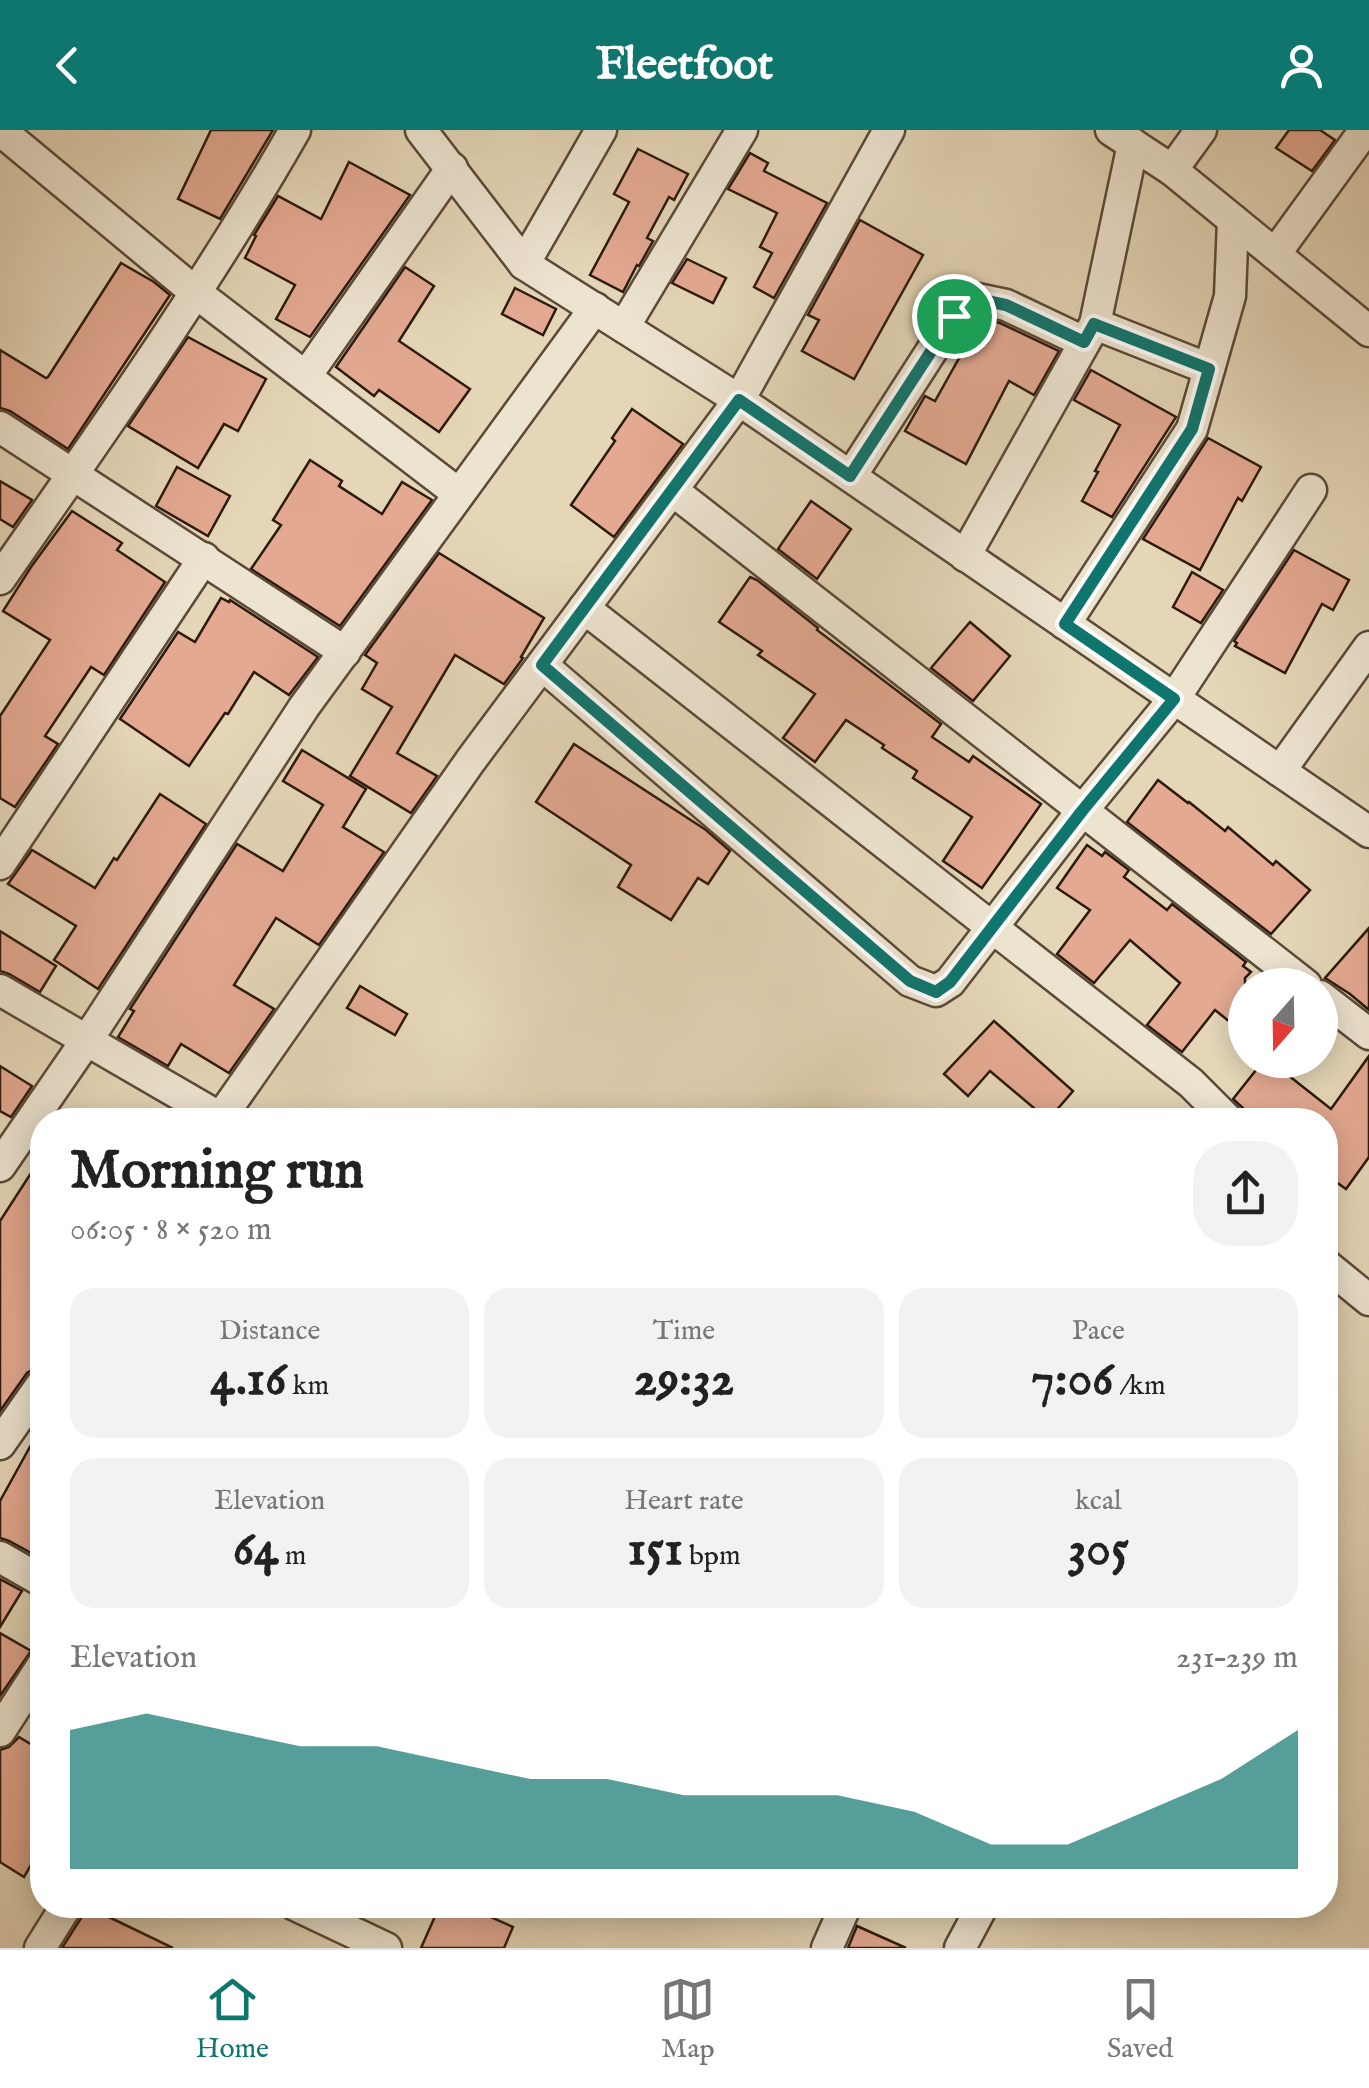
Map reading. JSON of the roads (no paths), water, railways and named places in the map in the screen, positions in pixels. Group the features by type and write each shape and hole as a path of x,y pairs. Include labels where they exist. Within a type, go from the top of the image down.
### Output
{"street":[{"path":"0,130 195,292 459,494"},
{"path":"0,579 119,409 254,202 295,130"},
{"path":"524,264 601,130"},
{"path":"624,328 742,130"},
{"path":"229,1108 471,760 739,400 889,130"},
{"path":"1172,170 1200,130"},
{"path":"1275,254 1365,130"},
{"path":"966,556 1089,333 1122,137 1172,170 1369,331"},
{"path":"306,376 437,143 524,264 739,400 1369,832"},
{"path":"1065,624 1192,429 1230,296 1233,220"},
{"path":"850,476 954,316 977,299 1209,369"},
{"path":"40,1108 304,707 594,308"},
{"path":"0,427 345,652"},
{"path":"672,490 1284,968"},
{"path":"542,665 910,981 936,992 950,982 1174,699 1311,490"},
{"path":"0,864 204,558"},
{"path":"584,608 1191,1083 1211,1108"},
{"path":"1280,771 1369,647"},
{"path":"0,990 202,1108"},
{"path":"1338,1010 1369,1034"},
{"path":"0,1166 30,1122"},
{"path":"1338,1275 1369,1300"},
{"path":"0,1444 30,1401"},
{"path":"0,1557 30,1574"},
{"path":"0,1731 30,1685"},
{"path":"40,1948 59,1918"},
{"path":"323,1918 386,1948"},
{"path":"827,1948 840,1918"},
{"path":"960,1948 976,1918"}]}
